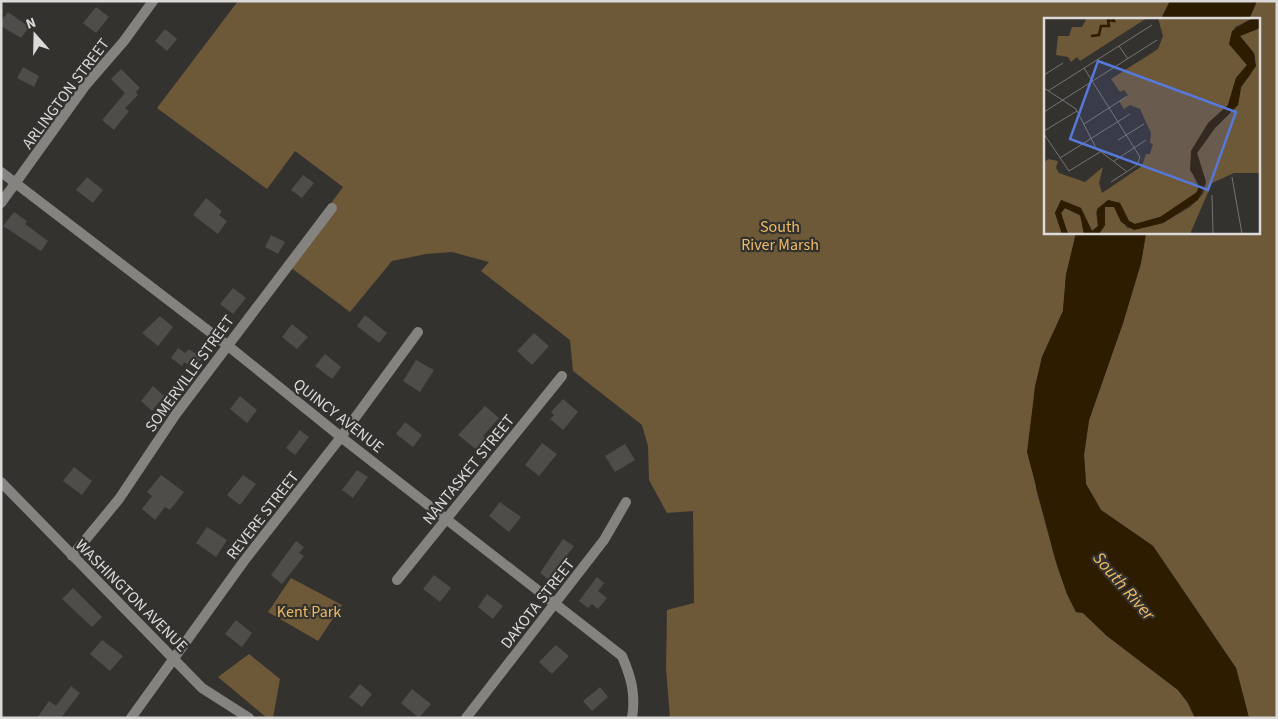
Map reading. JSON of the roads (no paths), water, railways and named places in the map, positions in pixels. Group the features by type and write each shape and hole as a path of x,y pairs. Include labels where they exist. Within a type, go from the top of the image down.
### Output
{"street":[{"name":"ARLINGTON STREET","path":"1,203 17,184 85,86 124,41 153,1"},
{"name":"QUINCY AVENUE","path":"1,172 226,345 622,656 635,698 632,718"},
{"name":"SOMERVILLE STREET","path":"72,556 119,499 176,414 226,345 332,208"},
{"name":"REVERE STREET","path":"131,718 244,561 341,437 418,332"},
{"name":"NANTASKET STREET","path":"397,580 562,376"},
{"name":"WASHINGTON AVENUE","path":"1,482 202,688 249,718"},
{"name":"DAKOTA STREET","path":"466,718 604,540 626,502"}],"water":[{"path":"1170,1 1257,1 1249,18 1162,18"},
{"name":"South River","path":"1076,234 1146,234 1141,263 1123,323 1089,420 1084,455 1086,484 1101,510 1153,546 1236,668 1249,718 1195,718 1188,703 1178,690 1107,636 1083,613 1076,612 1067,594 1056,562 1027,452 1035,387 1042,357 1063,311 1066,275"}],"park label":[{"name":"South River Marsh","path":"780,235"},
{"name":"Kent Park","path":"309,611"}]}
